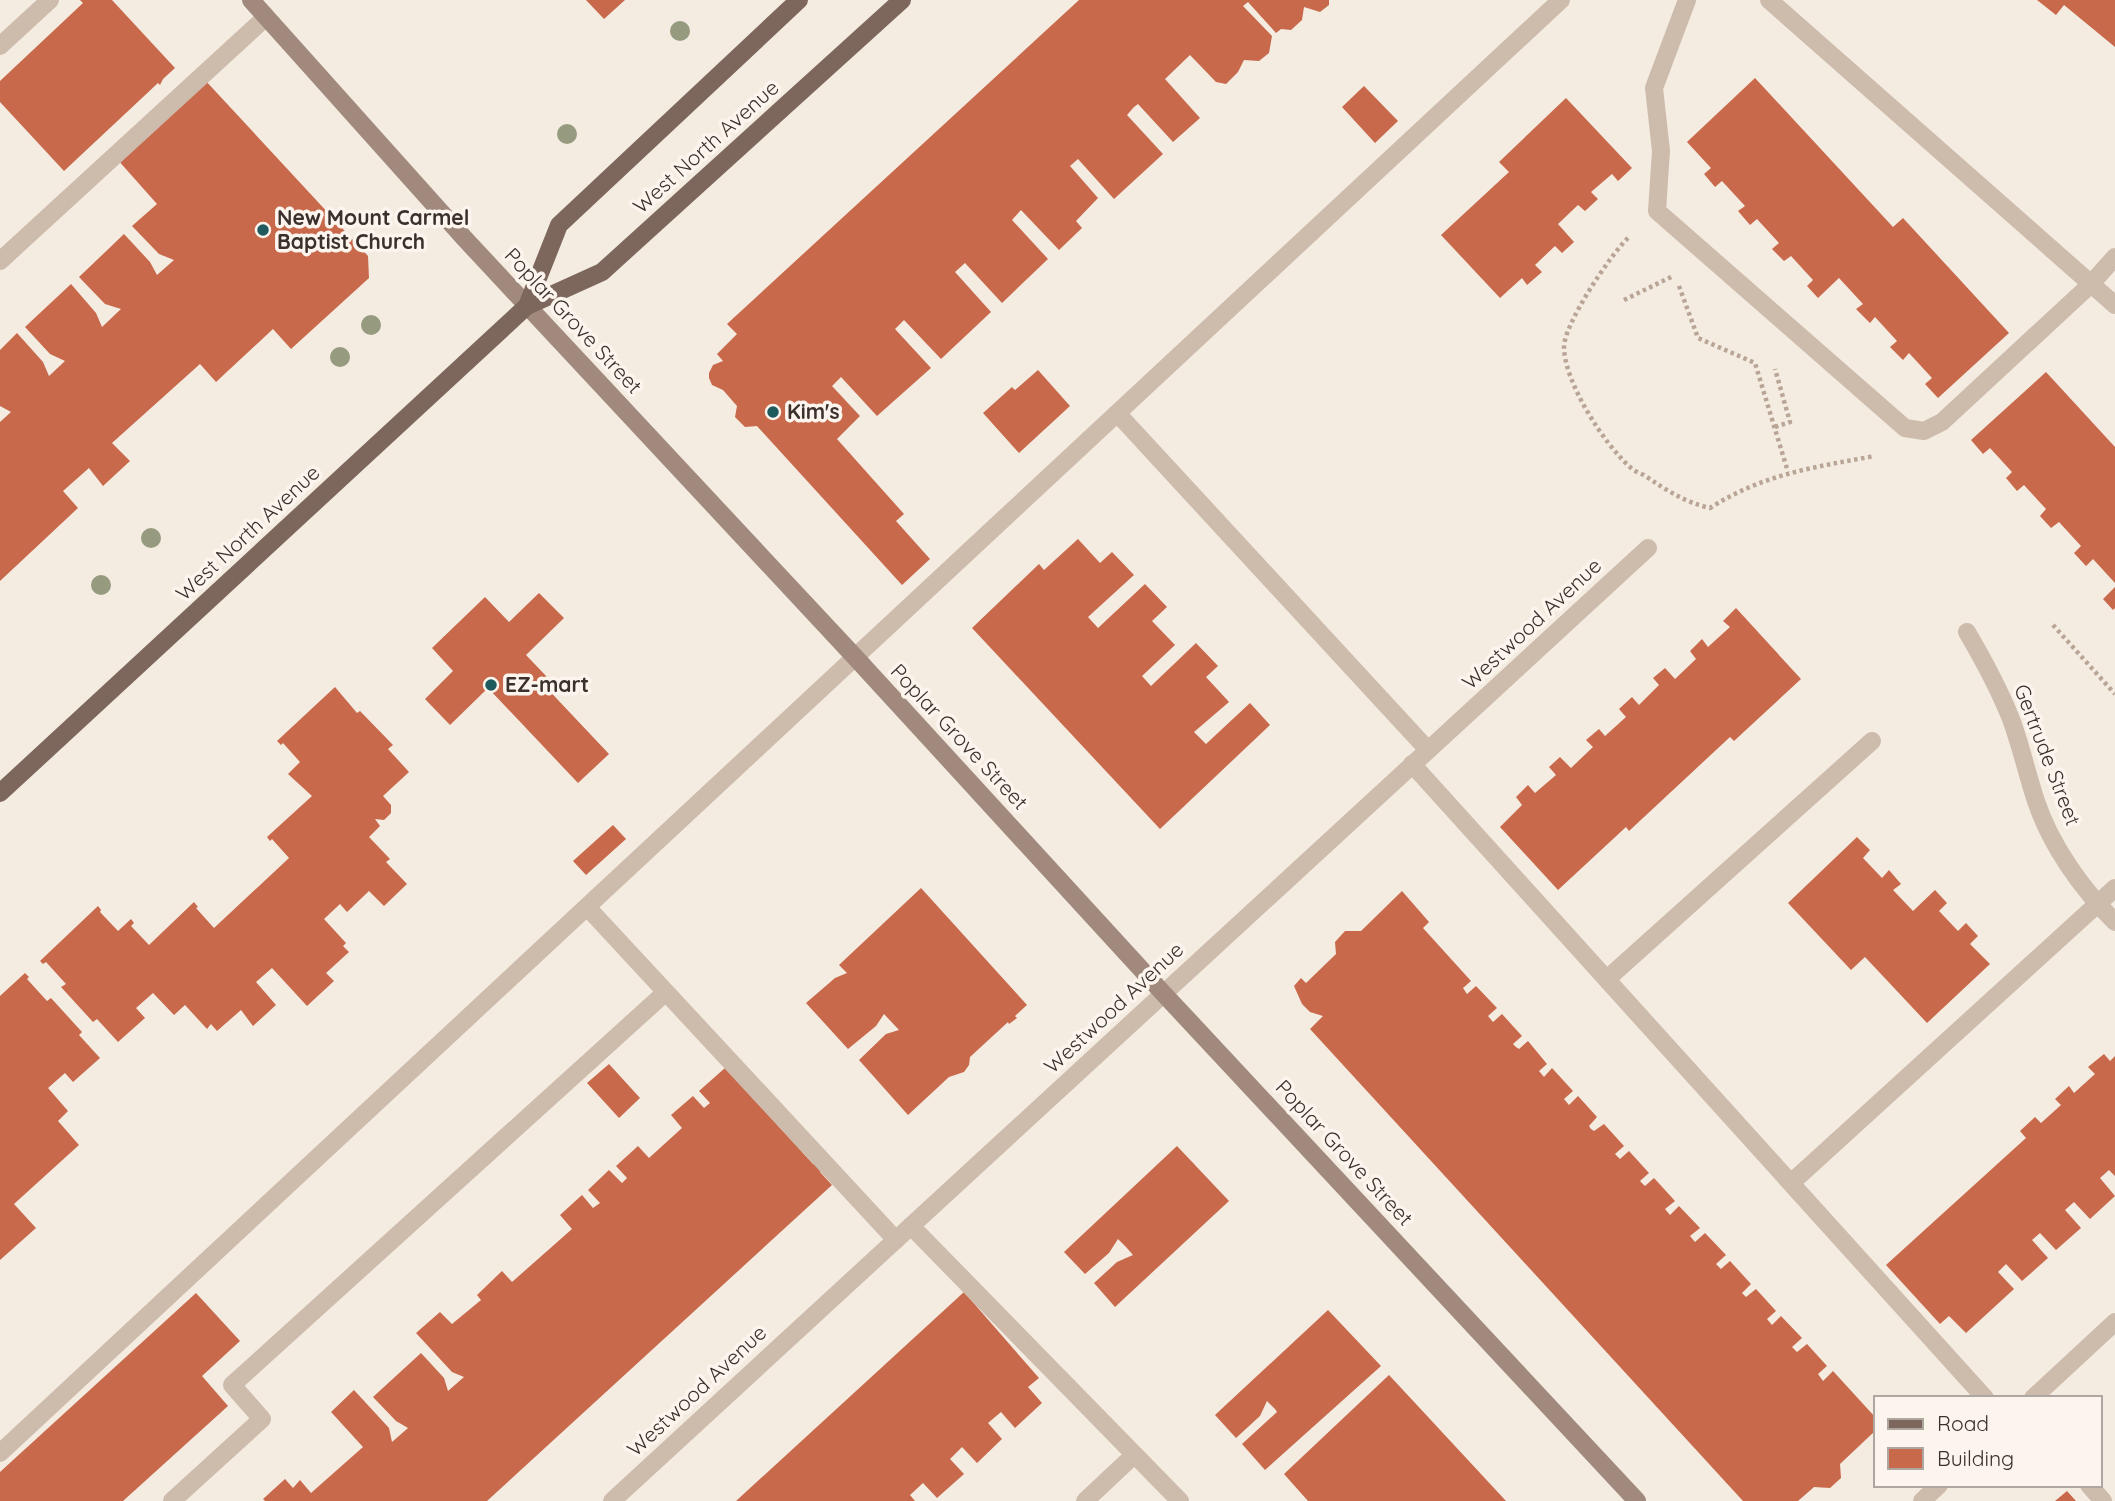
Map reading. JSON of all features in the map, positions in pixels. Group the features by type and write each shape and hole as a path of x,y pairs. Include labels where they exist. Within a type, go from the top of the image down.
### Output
{"main road":[{"name":"West North Avenue","path":"527,306 559,225 799,0"},
{"name":"West North Avenue","path":"0,793 527,306 601,272 902,0"}],"street":[{"path":"0,46 50,0"},
{"name":"Poplar Grove Street","path":"251,0 527,306 1637,1501"},
{"path":"0,1453 1561,0"},
{"path":"1687,0 1654,89 1661,151 1657,211 1905,428 1924,431 1942,422 2090,285 2115,257"},
{"path":"1769,0 2115,305"},
{"path":"0,261 266,17"},
{"path":"1117,413 1428,750"},
{"name":"Westwood Avenue","path":"612,1501 1648,548"},
{"name":"Gertrude Street","path":"1967,632 1991,674 2012,721 2037,805 2062,855 2097,904 2115,922"},
{"path":"1608,979 1872,741"},
{"path":"1412,764 1983,1396"},
{"path":"1791,1183 2115,888"},
{"path":"587,907 896,1240"},
{"path":"172,1501 262,1419 232,1385 666,992"},
{"path":"911,1226 1180,1501"},
{"path":"2035,1396 2115,1322"},
{"path":"1084,1501 1134,1455"},
{"path":"1922,1501 1937,1487"},
{"path":"2090,1487 2103,1501"}],"path":[{"path":"1657,211 1619,246 1581,302 1563,346 1573,386 1606,441 1631,468 1672,495 1710,508 1735,492 1788,472 1878,456"},
{"path":"1623,300 1675,275 1698,338 1755,363 1788,472"},
{"path":"2053,625 2115,694"}],"building":[{"path":"80,0 112,0 175,68 160,85 158,83 64,171 0,102 0,81 83,3"},
{"path":"586,0 625,0 604,19"},
{"path":"1079,0 1329,0 1329,5 1320,12 1304,7 1302,20 1291,30 1281,29 1276,33 1248,2 1243,6 1272,36 1269,53 1259,61 1244,60 1238,72 1226,84 1216,82 1190,55 1165,79 1200,118 1173,142 1138,104 1134,107 1127,115 1163,154 1114,199 1078,159 1070,166 1098,198 1076,221 1082,228 1059,250 1021,210 1012,220 1048,259 1002,303 965,263 955,272 991,312 941,359 904,320 895,329 931,368 877,416 841,377 832,386 860,416 837,439 904,514 896,521 930,559 902,585 757,426 745,427 735,417 737,406 723,390 712,385 709,373 713,365 723,361 717,354 737,334 727,324"},
{"path":"2037,0 2115,0 2115,47 2064,5 2056,15"},
{"path":"1755,78 1893,227 1903,218 2009,333 1938,398 1925,384 1932,378 1909,353 1903,360 1890,347 1897,341 1875,317 1870,323 1856,309 1863,304 1839,278 1818,298 1807,286 1813,280 1791,256 1784,261 1772,249 1779,243 1757,219 1750,225 1738,211 1745,206 1722,181 1715,187 1704,174 1711,168 1687,142"},
{"path":"204,79 368,256 369,278 291,349 273,329 216,382 200,364 112,443 130,461 103,486 89,468 63,491 78,508 0,581 0,422 11,412 0,406 0,350 17,333 43,362 49,376 65,361 50,354 25,327 71,284 96,313 102,327 121,309 105,304 79,277 124,234 150,262 157,275 174,260 159,254 132,226 157,204 117,159"},
{"path":"1364,86 1398,121 1375,143 1342,107"},
{"path":"1566,98 1632,168 1618,181 1612,174 1591,192 1598,199 1585,211 1578,205 1558,224 1574,242 1562,253 1555,246 1535,265 1542,272 1527,285 1522,278 1500,298 1441,235 1509,172 1499,162"},
{"path":"1038,370 1070,406 1019,453 983,413 1012,387 1015,390"},
{"path":"2046,372 2115,447 2115,583 2093,559 2086,566 2074,553 2081,546 2059,522 2051,528 2040,516 2046,509 2024,485 2017,491 2006,478 2012,472 1990,448 1983,454 1971,440"},
{"path":"1078,539 1100,563 1112,552 1134,575 1088,617 1098,628 1145,584 1167,607 1152,621 1175,645 1142,676 1151,686 1196,643 1218,666 1206,677 1229,702 1194,732 1206,744 1250,703 1270,725 1160,829 972,628 1039,564 1044,570"},
{"path":"2115,587 2115,608 2113,610 2103,599"},
{"name":"EZ-mart","path":"539,593 564,618 526,655 547,677 541,682 609,754 578,783 488,688 450,725 425,699 453,671 432,648 485,597 509,622"},
{"path":"1736,608 1801,679 1734,741 1730,737 1629,831 1626,827 1558,890 1500,827 1522,805 1516,797 1528,785 1535,793 1556,775 1549,767 1560,757 1571,768 1593,747 1586,740 1599,729 1605,736 1626,717 1619,709 1632,697 1639,705 1659,685 1653,678 1665,668 1675,679 1696,659 1690,651 1702,639 1708,647 1730,627 1723,621"},
{"path":"335,687 357,713 360,711 393,745 388,749 409,772 383,796 391,805 391,813 384,820 375,819 380,826 369,837 390,859 386,862 407,884 384,906 369,891 347,912 340,904 324,919 346,943 343,946 349,952 326,973 334,981 307,1006 272,968 256,982 276,1005 253,1026 241,1010 217,1031 211,1024 207,1029 185,1005 174,1015 153,993 136,1008 145,1018 118,1042 97,1019 93,1022 61,987 66,984 46,962 43,964 40,961 98,906 100,912 118,931 131,919 134,923 131,926 149,945 194,902 214,928 289,858 267,837 312,796 288,774 300,762 283,743 281,745 277,741"},
{"path":"613,825 626,839 586,875 573,861"},
{"path":"1857,837 1870,850 1863,858 1882,878 1889,870 1901,884 1893,890 1913,911 1935,890 1947,903 1939,911 1958,931 1966,923 1978,936 1970,944 1990,964 1927,1023 1865,957 1851,970 1788,903"},
{"path":"921,888 1027,1005 1015,1016 1017,1018 1009,1024 1008,1022 970,1057 964,1072 949,1077 908,1115 859,1060 886,1034 899,1030 884,1014 876,1026 848,1049 806,1003 835,978 847,973 839,965"},
{"path":"1402,891 1429,922 1423,928 1471,981 1463,988 1467,994 1476,986 1497,1008 1488,1016 1493,1022 1502,1014 1522,1036 1513,1044 1519,1049 1528,1041 1547,1064 1539,1071 1544,1077 1552,1068 1573,1091 1564,1099 1569,1105 1578,1096 1597,1117 1589,1126 1591,1129 1594,1131 1604,1124 1624,1146 1615,1154 1620,1159 1629,1151 1649,1173 1640,1181 1645,1186 1654,1178 1675,1201 1665,1209 1670,1215 1679,1206 1700,1228 1690,1236 1695,1242 1705,1233 1726,1255 1716,1264 1721,1269 1730,1261 1751,1284 1742,1293 1746,1297 1756,1289 1776,1311 1767,1319 1772,1325 1781,1316 1802,1338 1792,1347 1797,1352 1807,1344 1827,1366 1818,1374 1823,1381 1833,1371 1874,1416 1874,1432 1840,1464 1841,1478 1830,1488 1814,1487 1798,1501 1743,1501 1310,1029 1323,1016 1310,1012 1302,1004 1294,986 1301,978 1306,983 1336,954 1335,942 1345,931 1361,931"},
{"path":"25,973 29,977 27,979 47,1001 51,998 82,1032 79,1035 100,1058 73,1082 65,1073 48,1088 68,1111 58,1121 79,1145 14,1204 36,1228 0,1260 0,996"},
{"path":"2104,1054 2110,1061 2115,1056 2115,1176 2109,1170 2100,1178 2115,1196 2090,1219 2074,1202 2065,1210 2081,1228 2056,1250 2040,1233 2032,1240 2048,1258 2022,1281 2006,1264 1998,1272 2014,1289 1966,1333 1949,1316 1940,1324 1886,1265 2026,1138 2020,1131 2035,1117 2041,1123 2061,1105 2055,1099 2069,1086 2074,1093 2095,1074 2088,1067"},
{"path":"609,1064 640,1098 619,1118 587,1083"},
{"path":"725,1068 813,1164 821,1169 820,1172 832,1185 487,1501 263,1499 285,1479 293,1488 300,1480 311,1493 363,1447 331,1412 354,1390 389,1428 392,1442 408,1428 396,1421 373,1397 421,1353 444,1378 448,1391 464,1377 452,1372 416,1333 440,1312 452,1324 481,1300 477,1295 502,1271 512,1282 572,1229 560,1215 582,1195 593,1208 600,1203 588,1190 609,1170 622,1183 627,1178 616,1166 638,1146 649,1158 682,1128 671,1115 693,1096 704,1108 710,1103 699,1091"},
{"path":"1177,1146 1229,1201 1115,1307 1094,1283 1117,1262 1133,1255 1126,1247 1118,1239 1109,1253 1085,1274 1064,1252"},
{"path":"964,1292 1039,1378 1028,1387 1042,1403 1015,1428 1001,1412 988,1423 1002,1439 977,1463 962,1447 950,1459 964,1474 937,1498 923,1483 910,1495 915,1501 736,1501"},
{"path":"196,1293 240,1341 202,1376 228,1406 123,1501 0,1501 0,1472"},
{"path":"1328,1310 1381,1366 1265,1470 1242,1444 1277,1412 1275,1409 1267,1401 1260,1416 1236,1438 1215,1415"},
{"path":"1389,1375 1506,1501 1308,1501 1284,1474"},
{"path":"2067,1491 2076,1501 2055,1501"}],"place":[{"name":"New Mount Carmel Baptist Church","path":"263,230"},
{"name":"Kim's","path":"773,412"},
{"name":"EZ-mart","path":"491,685"}]}
